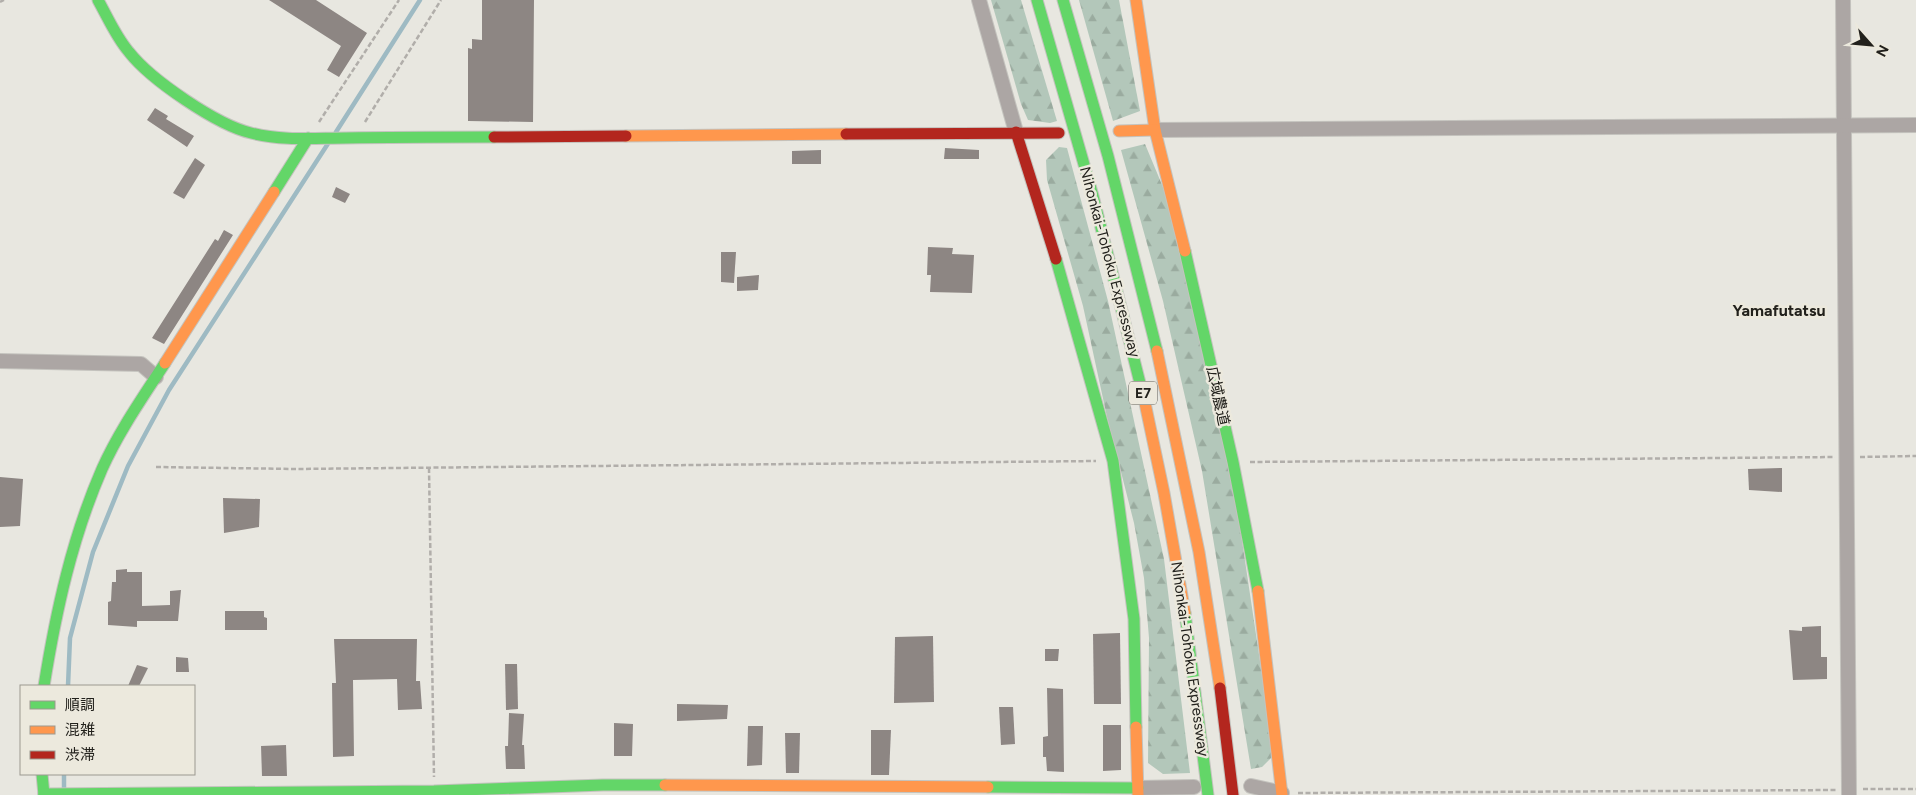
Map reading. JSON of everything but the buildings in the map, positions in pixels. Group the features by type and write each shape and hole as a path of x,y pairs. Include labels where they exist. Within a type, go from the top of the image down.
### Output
{"main road":[{"path":"98,0 120,40 139,64 202,108 243,130 265,136 308,138 354,136 1059,133"},
{"name":"Nihonkai-Tohoku Expressway","path":"1037,0 1104,232 1148,412 1182,593 1208,795"},
{"name":"Nihonkai-Tohoku Expressway","path":"1063,0 1123,210 1172,408 1206,593 1233,795"},
{"name":"広域農道","path":"1136,0 1155,130 1197,300 1233,462 1262,614 1282,794"},
{"path":"1119,130 1155,130"},
{"path":"42,775 46,794 434,791 603,785 1138,792 1134,619 1113,461 1070,305 1016,132"},
{"path":"44,685 53,629 76,535 103,468 128,421 308,138"}],"street":[{"path":"979,0 1016,132"},
{"path":"1843,0 1849,792"},
{"path":"1155,130 1916,125"},
{"path":"0,361 141,364 156,378"},
{"path":"1251,786 1282,794"},
{"path":"1138,792 1194,787"}],"path":[{"path":"0,2 4,0"},
{"path":"308,138 399,0"},
{"path":"354,136 441,0"},
{"path":"1233,462 1916,456"},
{"path":"156,468 429,468 1113,461"},
{"path":"429,468 434,791"},
{"path":"1282,794 1849,792 1916,789"}],"green space":[{"path":"991,0 1021,0 1057,121 1050,123 1028,120 1021,104"},
{"path":"1079,0 1119,0 1140,111 1113,121"},
{"path":"1145,144 1170,204 1234,487 1274,755 1262,767 1251,769 1202,471 1163,301 1121,150"},
{"path":"1059,147 1067,148 1108,301 1164,559 1190,773 1163,774 1148,763 1149,638 1144,578 1134,523 1107,417 1083,306 1047,180 1046,160"}],"waterway":[{"path":"336,132 420,0"},
{"path":"68,685 70,638 93,552 128,466 169,390 329,142"},
{"path":"64,775 64,790"}],"traffic: fast":[{"path":"98,0 120,40 139,63 185,100 221,121 251,133 263,136 310,139 494,137"},
{"path":"1037,0 1093,196 1145,403"},
{"path":"1063,0 1108,156 1157,351"},
{"path":"274,192 308,138"},
{"path":"1185,251 1233,462 1258,591"},
{"path":"1056,259 1113,461 1134,619 1136,727"},
{"path":"44,685 66,575 91,495 116,441 165,363"},
{"path":"1185,613 1208,795"},
{"path":"42,775 44,795"},
{"path":"44,794 434,791 603,785 665,785"},
{"path":"988,787 1138,788"}],"traffic: slow":[{"path":"1136,0 1155,130 1185,251"},
{"path":"1119,131 1155,130"},
{"path":"626,136 846,134"},
{"path":"165,363 274,192"},
{"path":"1157,351 1199,552 1220,688"},
{"path":"1145,403 1164,493 1185,613"},
{"path":"1258,591 1282,795"},
{"path":"1136,727 1138,795"},
{"path":"665,785 988,787"}],"traffic: jam":[{"path":"1016,132 1056,259"},
{"path":"846,134 1059,133"},
{"path":"494,137 626,136"},
{"path":"1220,688 1233,795"}],"district":[{"name":"Yamafutatsu","path":"1779,310"}]}
